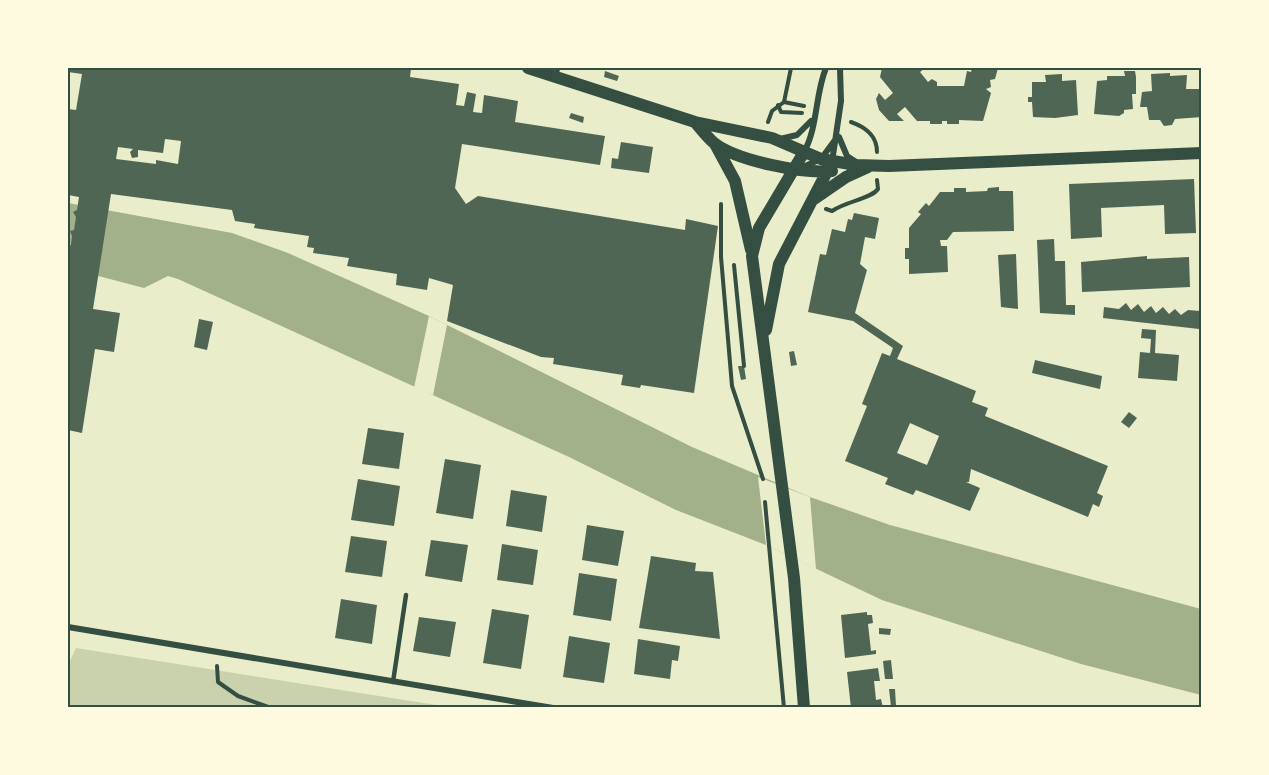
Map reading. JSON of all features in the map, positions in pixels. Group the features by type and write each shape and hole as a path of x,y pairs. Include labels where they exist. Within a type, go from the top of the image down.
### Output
{"main road":[{"path":"528,68 557,72 695,122 772,138 815,163"},
{"path":"695,122 715,144 735,181 752,256 794,578 804,708"},
{"path":"715,144 755,160 792,170 815,163 872,166 1202,153"},
{"path":"752,256 759,228 792,170 815,163"},
{"path":"765,358 767,322 779,264 818,186 815,163"},
{"path":"777,195 815,163"},
{"path":"809,204 831,186 872,166"}],"street":[{"path":"815,163 810,138 817,93 826,68"},
{"path":"840,68 841,101 838,134 847,156 854,161 872,166"},
{"path":"772,138 784,139 797,135 813,118"},
{"path":"815,163 838,134"},
{"path":"815,163 838,134"},
{"path":"68,627 553,708"}],"lane":[{"path":"393,682 406,595"}],"path":[{"path":"720,196 721,257 732,386 762,479 784,708"},
{"path":"734,264 744,366"},
{"path":"216,653 218,682 238,696 271,708"}],"shaded area":[{"path":"68,203 232,233 288,253 429,316 692,447 810,497 890,525 1201,609 1201,695 1081,664 882,600 766,545 676,510 569,457 178,279 168,276 144,288 68,268"},
{"path":"76,648 449,707 68,708 68,665"}],"pier":[{"path":"429,316 447,325 433,395 414,388"},
{"path":"758,477 810,497 816,569 766,545"}],"building":[{"path":"68,68 411,68 410,77 459,84 456,105 464,106 467,92 476,94 473,112 482,113 484,95 518,101 515,122 605,136 600,165 462,144 455,188 466,204 478,196 685,230 686,219 718,226 694,393 641,385 640,388 621,385 623,375 553,364 554,358 541,357 447,321 453,285 429,278 427,290 396,285 397,274 347,266 349,258 313,253 314,248 307,247 309,236 254,228 255,224 235,221 232,210 111,194 93,309 120,313 114,352 95,349 82,433 68,430 68,265 70,252 68,247 71,245 70,231 74,230 76,217 73,212 77,210 79,197 68,195 68,109 76,110 82,74 68,72","holes":["165,139 181,141 178,164 156,160 156,164 116,159 118,147 133,149 130,152 132,158 138,157 138,150 163,153"]},
{"path":"882,68 925,68 920,72 928,82 932,79 937,82 937,86 964,86 967,71 971,72 972,68 998,68 995,79 990,80 991,87 986,89 991,93 983,121 959,120 959,124 947,124 947,121 942,121 942,124 930,124 930,121 917,121 905,107 897,114 904,121 889,121 879,110 876,99 879,93 885,100 893,93 880,77"},
{"path":"605,71 619,76 617,81 604,77"},
{"path":"1124,71 1135,71 1136,94 1132,94 1133,109 1124,110 1124,113 1119,116 1094,114 1097,81 1107,80 1107,76 1125,76"},
{"path":"1170,73 1170,76 1187,75 1186,89 1202,89 1202,117 1175,119 1172,125 1164,126 1160,120 1149,120 1147,107 1140,107 1142,92 1152,91 1151,74"},
{"path":"1062,74 1062,81 1076,80 1078,115 1055,118 1033,117 1032,102 1028,102 1028,97 1032,97 1032,82 1046,82 1045,75"},
{"path":"571,113 584,117 583,123 569,118"},
{"path":"621,142 653,147 649,173 611,168 612,158 618,159"},
{"path":"1194,179 1196,233 1165,234 1164,205 1101,208 1102,237 1071,239 1069,184"},
{"path":"999,187 999,191 1013,191 1014,231 953,232 947,240 940,240 941,246 947,246 948,272 909,274 909,259 905,259 905,248 909,248 909,228 921,214 918,212 926,203 929,206 940,192 954,192 954,188 966,188 966,192 987,191 988,188"},
{"path":"854,213 879,218 875,239 865,237 860,264 867,270 855,313 903,346 897,359 976,391 972,402 988,408 985,416 1108,466 1097,493 1103,496 1099,507 1093,504 1088,517 971,469 969,482 966,482 980,488 970,511 916,490 913,495 885,484 888,478 845,461 867,406 862,404 882,353 890,356 893,348 853,321 808,312 820,254 826,255 832,229 845,232 848,219 852,220","holes":["910,423 939,436 927,465 897,453"]},
{"path":"1054,239 1055,261 1065,261 1066,305 1075,305 1075,315 1040,313 1037,240"},
{"path":"1016,254 1018,309 1001,307 998,255"},
{"path":"1147,256 1147,259 1189,257 1190,287 1082,292 1081,262"},
{"path":"1126,303 1131,310 1138,304 1144,312 1151,306 1156,313 1163,307 1169,314 1175,309 1181,315 1188,310 1200,311 1199,329 1103,318 1104,307 1119,309"},
{"path":"199,319 213,322 207,350 194,347"},
{"path":"1142,329 1156,330 1155,353 1179,355 1177,381 1138,378 1140,352 1150,353 1151,339 1141,338"},
{"path":"794,351 797,365 791,366 789,352"},
{"path":"1035,360 1102,376 1100,389 1032,373"},
{"path":"738,366 744,366 746,379 741,380"},
{"path":"1129,412 1137,418 1129,428 1121,422"},
{"path":"368,428 404,433 399,469 362,464"},
{"path":"445,459 481,465 473,519 436,513"},
{"path":"358,479 400,486 394,526 351,520"},
{"path":"511,490 547,496 542,532 506,526"},
{"path":"587,525 624,531 618,566 582,560"},
{"path":"351,536 387,541 382,577 345,572"},
{"path":"431,540 468,545 462,582 425,576"},
{"path":"502,544 538,550 533,585 497,580"},
{"path":"651,556 696,563 695,571 713,572 720,639 639,628"},
{"path":"579,573 617,579 611,621 573,615"},
{"path":"341,599 377,605 372,644 335,638"},
{"path":"492,609 529,615 521,669 483,663"},
{"path":"867,612 867,615 872,615 873,623 868,624 871,651 876,650 876,654 845,658 841,615"},
{"path":"419,617 456,622 450,657 413,651"},
{"path":"879,628 891,629 890,635 879,634"},
{"path":"569,636 610,643 604,683 563,677"},
{"path":"638,639 680,646 678,661 672,660 670,679 634,674"},
{"path":"891,660 893,679 885,679 883,661"},
{"path":"878,668 880,681 874,681 876,700 881,699 883,708 851,708 847,672"},
{"path":"889,689 895,689 896,706 891,707"}]}
